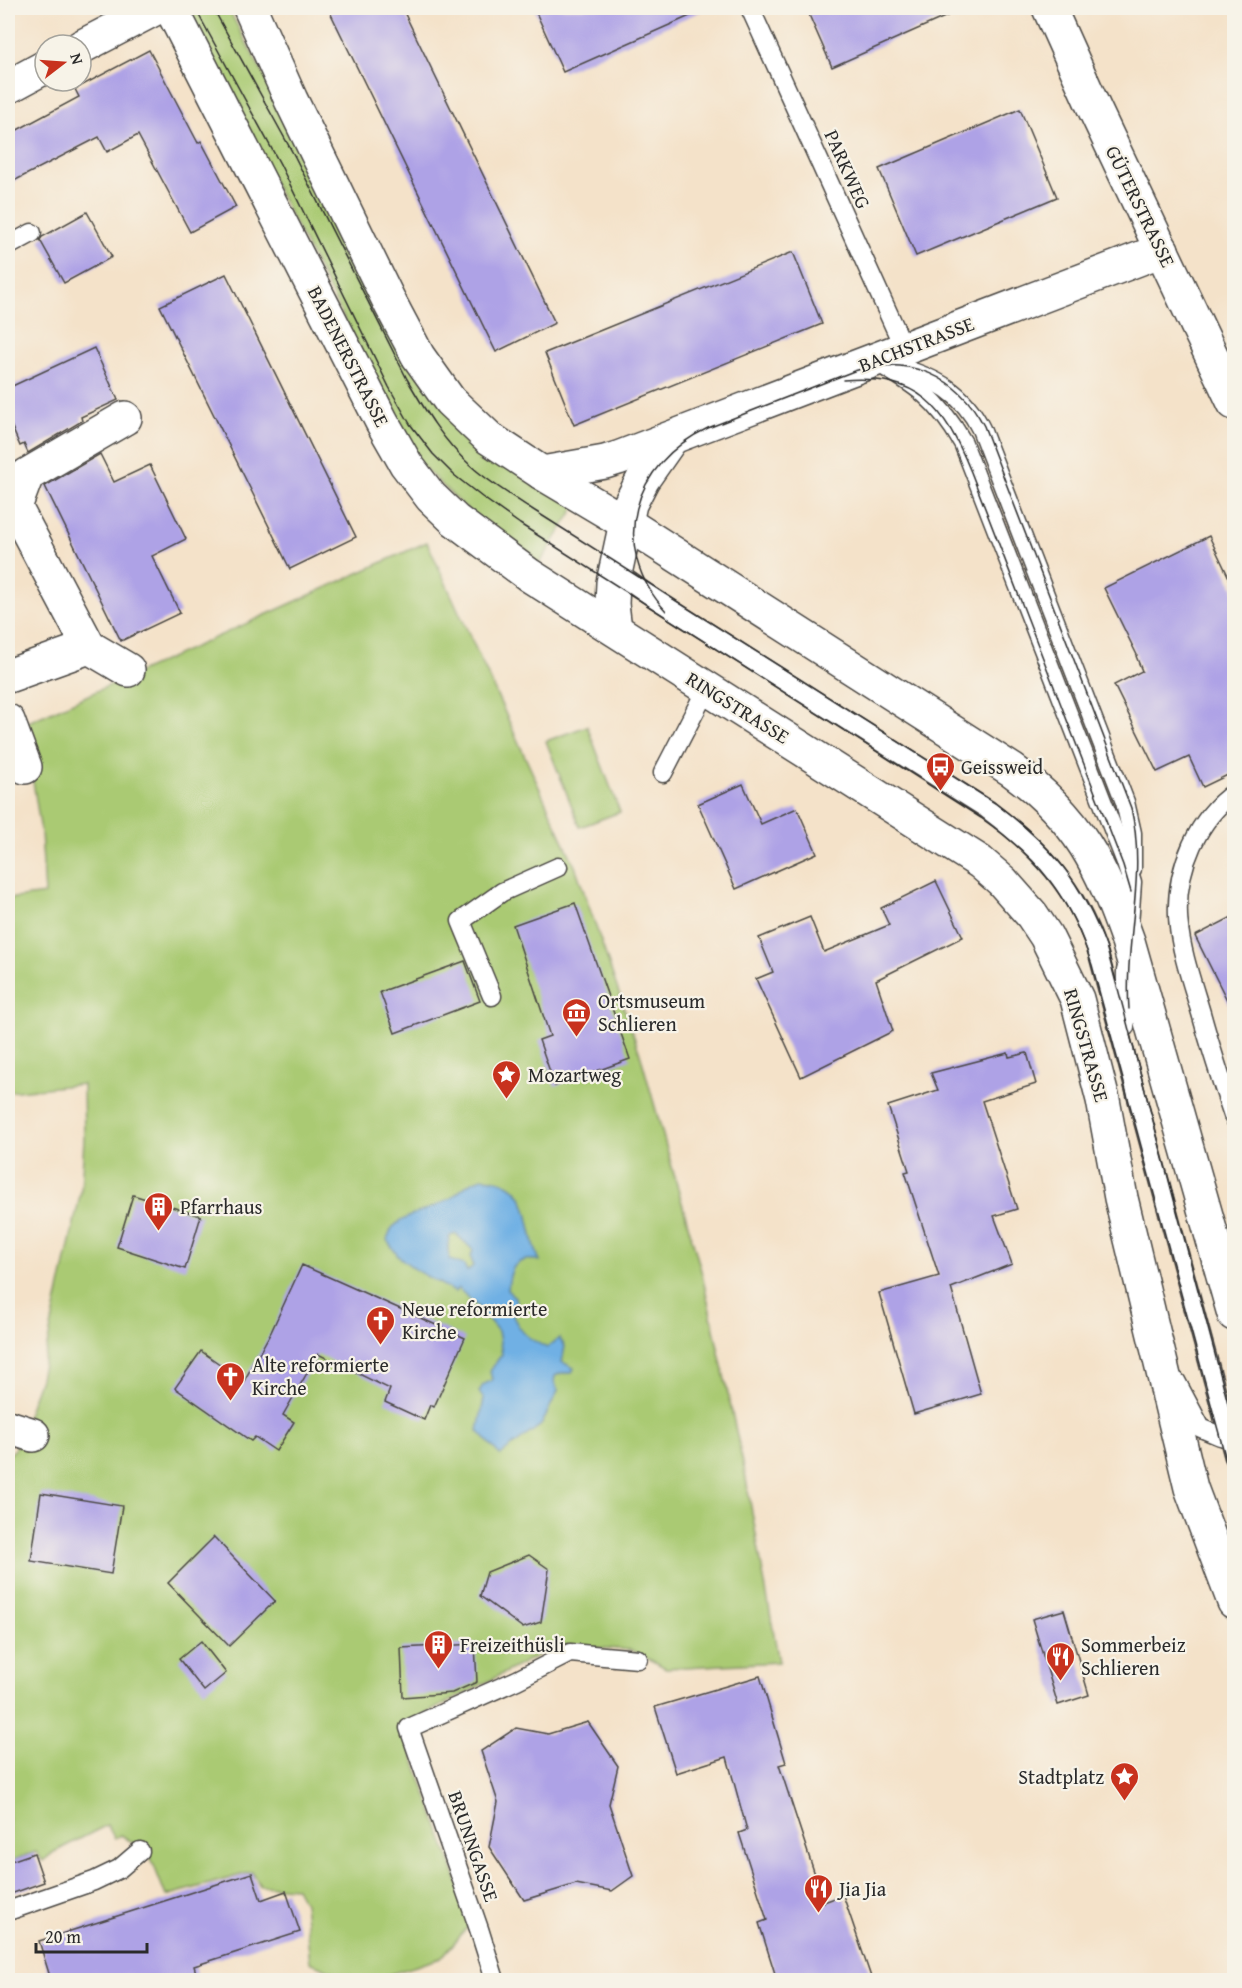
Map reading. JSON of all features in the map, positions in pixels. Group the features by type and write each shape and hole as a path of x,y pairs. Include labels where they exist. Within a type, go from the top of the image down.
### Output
{"main road":[{"path":"93,41 156,8"},
{"name":"BADENERSTRASSE","path":"171,8 406,464 431,497 455,520 547,588 615,629"},
{"path":"250,8 291,100 391,305 418,356 450,401 489,438 542,473 626,523 1012,770 1039,791 1080,835 1106,883 1128,941 1234,1314"},
{"name":"GÜTERSTRASSE","path":"1049,8 1234,403"},
{"path":"8,87 33,73"},
{"name":"BACHSTRASSE","path":"542,473 605,462 671,439 1162,250"},
{"path":"125,418 27,475 15,507 89,647 128,670"},
{"path":"615,629 612,604 615,572 635,492 671,439"},
{"name":"RINGSTRASSE","path":"615,629 985,865 1018,898 1046,936 1077,999 1103,1100 1121,1198 1191,1488 1234,1602"},
{"path":"8,676 89,647"},
{"path":"8,722 25,767"}],"lane":[{"name":"PARKWEG","path":"750,8 904,348"},
{"path":"8,246 32,233"},
{"path":"873,360 901,376 928,396 948,418 963,443 1125,860 1132,882 1124,1047"},
{"path":"615,572 987,809 1038,851 1069,890 1090,929 1232,1438 1234,1457"},
{"path":"663,773 707,688"},
{"path":"1234,793 1222,801 1197,834 1179,878 1177,901 1178,924 1186,963 1234,1118"},
{"path":"492,996 461,921 502,892 558,867"},
{"path":"1161,1364 1178,1383 1201,1428 1232,1438"},
{"name":"BRUNNGASSE","path":"495,1980 409,1728 518,1680 570,1653 638,1659"},
{"path":"8,1911 94,1881 119,1869 140,1851"}],"green space":[{"path":"183,8 228,8 299,142 406,356 576,506 538,566 499,540 419,463"},
{"path":"427,542 575,866 641,1057 702,1274 744,1468 779,1662 666,1668 631,1650 558,1645 402,1726 472,1922 441,1958 372,1980 352,1980 310,1962 304,1903 296,1888 260,1886 252,1872 166,1896 149,1853 121,1835 115,1839 107,1825 54,1852 43,1861 36,1852 8,1862 8,1456 15,1449 40,1378 81,1191 84,1138 83,1084 8,1092 8,899 45,894 41,832 24,724"},
{"path":"587,726 620,812 580,827 546,741"}],"water":[{"path":"482,1178 500,1181 512,1187 520,1196 540,1261 525,1260 519,1262 512,1270 508,1291 515,1297 517,1308 513,1316 519,1328 526,1335 547,1348 559,1338 565,1346 562,1362 574,1368 572,1373 561,1373 555,1376 554,1382 558,1391 541,1425 500,1455 478,1431 484,1398 479,1392 483,1385 492,1380 490,1371 502,1354 498,1331 458,1288 455,1292 419,1272 398,1256 387,1240 392,1228 399,1222 444,1202","holes":["456,1234 473,1250 471,1257 473,1266 467,1271 464,1265 450,1260 448,1254 450,1236"]}],"building":[{"path":"328,8 402,8 555,323 496,352"},
{"path":"534,8 708,8 563,72"},
{"path":"806,8 965,8 832,67"},
{"path":"149,50 198,143 201,141 236,207 190,232 138,135 107,152 99,137 8,184 8,135 79,97 77,93 93,93 93,80"},
{"path":"1020,109 1057,197 916,256 879,169"},
{"path":"87,212 112,257 64,283 40,240"},
{"path":"793,252 822,324 574,425 545,353"},
{"path":"226,274 356,537 290,569 160,306"},
{"path":"94,348 118,400 81,417 82,421 28,453 24,444 20,446 8,418 8,388"},
{"path":"100,454 114,482 150,465 186,539 152,556 180,613 121,641 45,486"},
{"path":"1209,536 1234,588 1234,772 1203,787 1189,757 1157,772 1114,685 1142,671 1137,655 1104,588"},
{"path":"743,784 761,824 797,808 817,853 736,889 698,804"},
{"path":"936,881 963,937 876,980 893,1031 801,1077 756,979 773,972 759,938 810,917 824,952 889,925 881,908"},
{"path":"575,903 630,1059 555,1086 539,1040 550,1036 513,925"},
{"path":"1234,916 1234,1014 1195,936"},
{"path":"465,961 480,1001 395,1033 380,992"},
{"path":"1008,1053 1009,1057 1027,1053 1036,1084 982,1101 1017,1209 994,1216 1012,1264 951,1288 981,1394 914,1414 879,1293 939,1276 905,1172 909,1171 888,1106 938,1090 931,1073"},
{"name":"Pfarrhaus","path":"133,1195 201,1216 185,1269 117,1247"},
{"name":"Neue reformierte Kirche","path":"302,1265 465,1338 434,1407 430,1405 424,1420 385,1402 390,1389 318,1354 283,1415 294,1422 276,1451 255,1437 251,1441 175,1388 201,1351 244,1381 271,1332"},
{"path":"41,1493 122,1506 111,1574 31,1561"},
{"path":"214,1537 275,1601 229,1646 168,1583"},
{"path":"529,1555 549,1569 541,1622 523,1628 480,1596 487,1572"},
{"path":"1064,1610 1089,1695 1058,1705 1032,1619"},
{"path":"201,1641 226,1673 204,1691 179,1659"},
{"name":"Freizeithüsli","path":"475,1644 477,1682 452,1693 403,1697 401,1648"},
{"path":"760,1676 786,1763 779,1765 824,1902 843,1895 872,1980 777,1980 759,1923 767,1920 739,1833 747,1830 727,1757 676,1773 655,1707"},
{"path":"588,1722 618,1766 609,1804 633,1876 612,1891 576,1884 524,1900 489,1847 498,1802 481,1751 516,1728 548,1734"},
{"path":"34,1853 44,1882 8,1895 8,1862"},
{"path":"252,1873 261,1900 286,1891 300,1932 194,1966 198,1980 51,1980 39,1941"}],"tram line":[{"path":"195,8 280,164 389,387 410,424 433,454 454,475 520,524 981,818 1020,849 1050,881 1063,899 1092,965 1234,1489"},
{"path":"213,8 295,157 407,379 435,425 460,456 483,476 527,506 995,803 1034,835 1064,868 1087,905 1108,951 1234,1426"},
{"path":"666,611 648,586 637,560 634,534 637,509 646,484 662,462 682,443 708,428 854,371 874,367 912,368 930,373 946,382 960,394 973,408 984,426 1131,808 1137,858 1129,959 1129,1009"},
{"path":"843,380 869,380 910,389 939,412 950,429 971,472 1123,865 1131,892"}],"place":[{"name":"Geissweid","path":"940,792"},
{"name":"Ortsmuseum Schlieren","path":"577,1038"},
{"name":"Mozartweg","path":"507,1100"},
{"name":"Pfarrhaus","path":"159,1232"},
{"name":"Neue reformierte Kirche","path":"381,1346"},
{"name":"Alte reformierte Kirche","path":"231,1402"},
{"name":"Freizeithüsli","path":"439,1670"},
{"name":"Sommerbeiz Schlieren","path":"1060,1682"},
{"name":"Stadtplatz","path":"1125,1802"},
{"name":"Jia Jia","path":"818,1914"}]}
